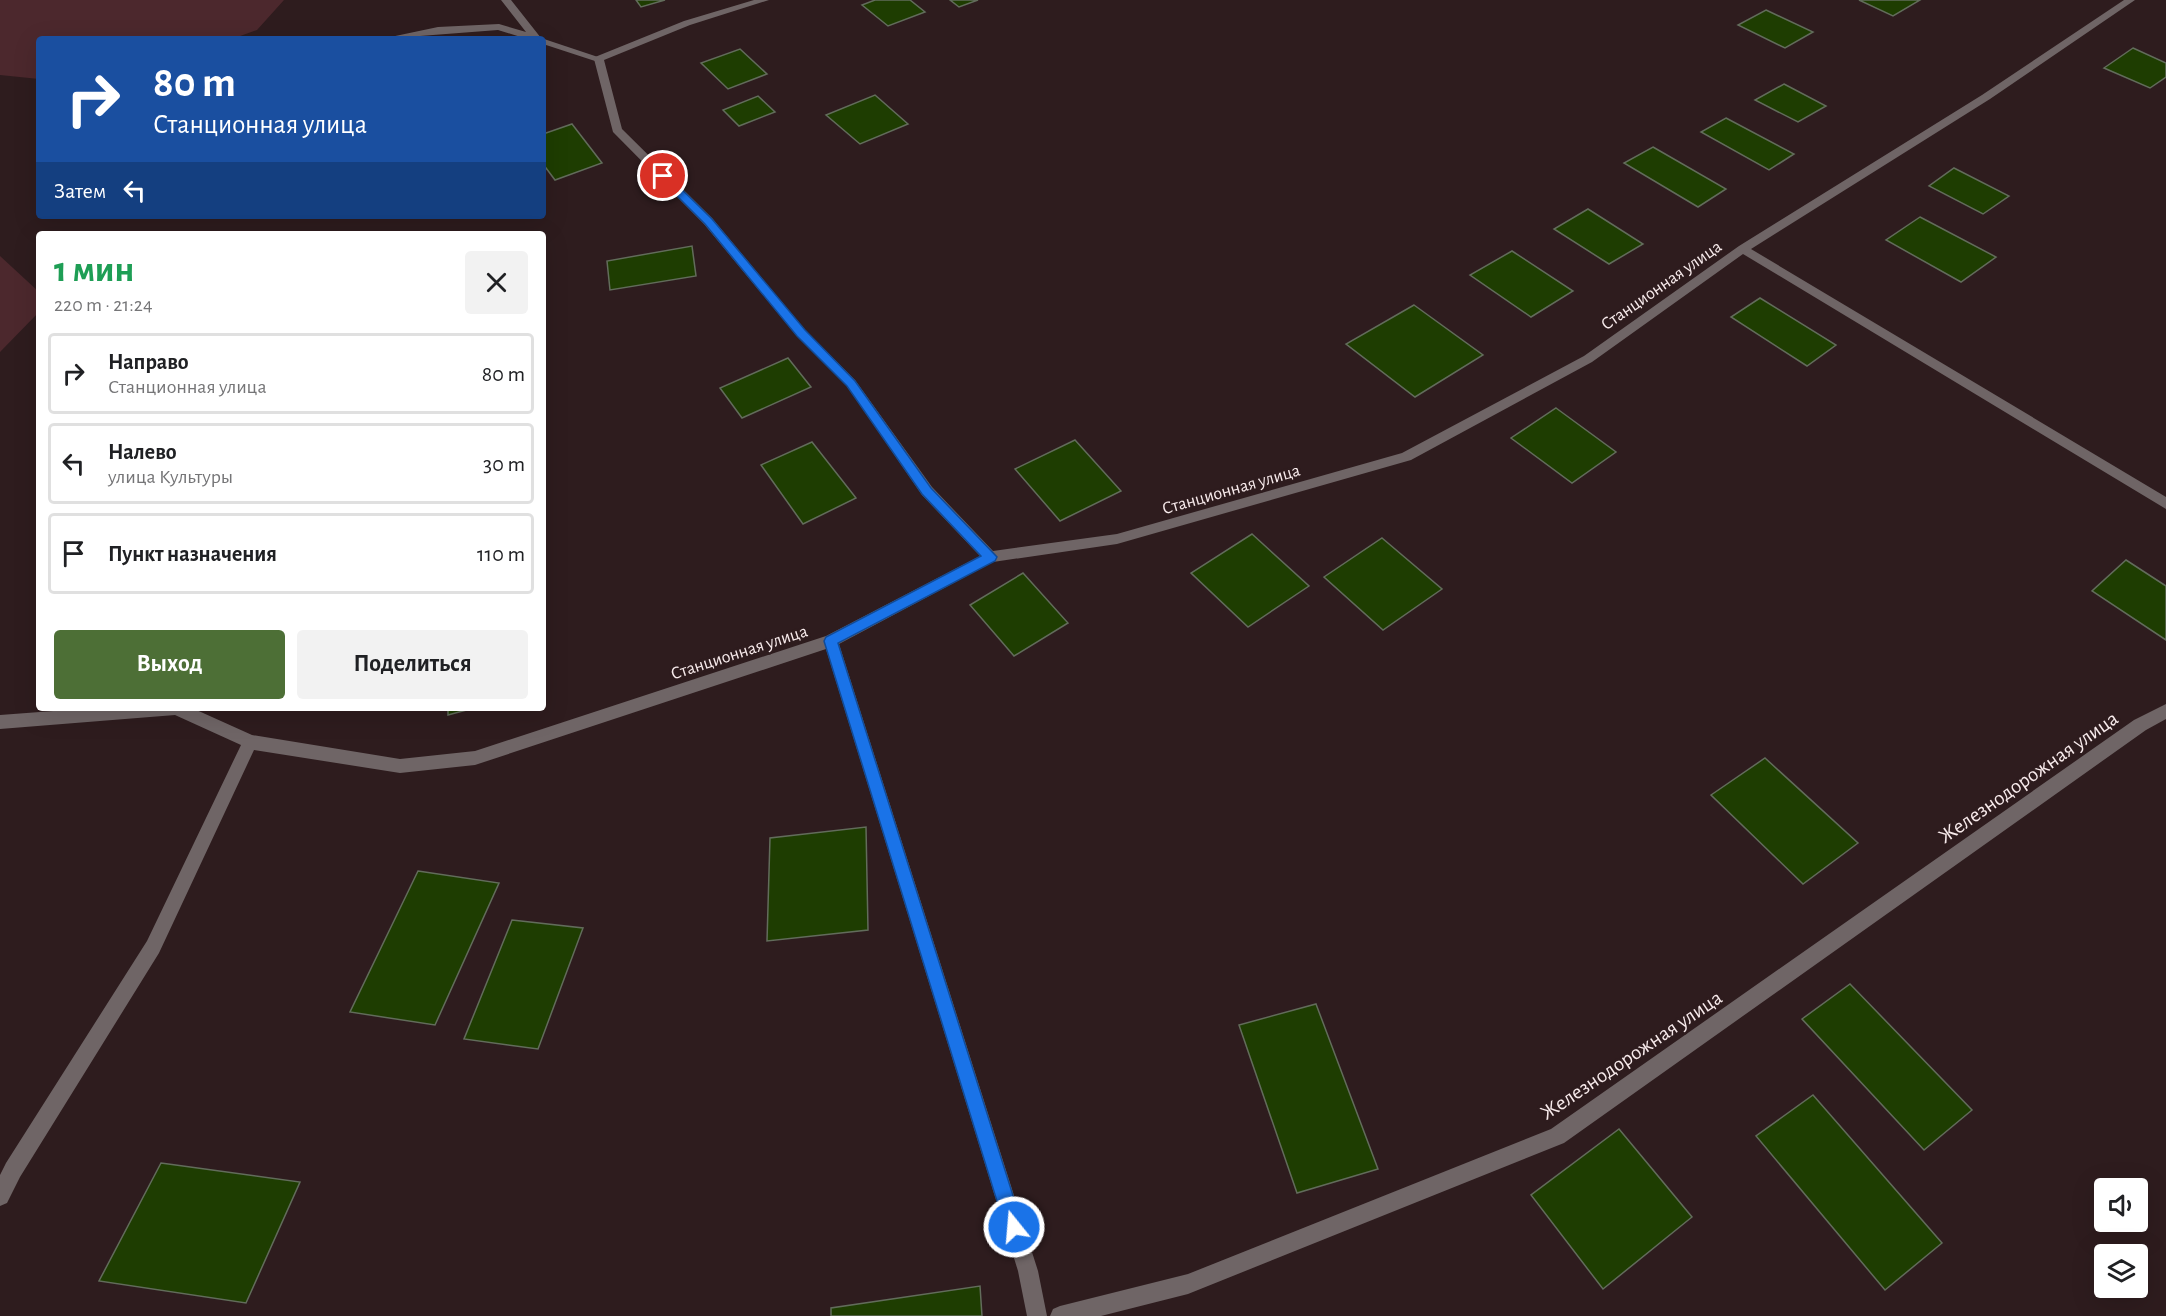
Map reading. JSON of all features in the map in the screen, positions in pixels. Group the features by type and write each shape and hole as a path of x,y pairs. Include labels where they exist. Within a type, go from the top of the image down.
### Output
{"street":[{"path":"506,0 535,36"},
{"path":"546,42 599,59 687,23 764,0"},
{"name":"Станционная улица","path":"183,711 250,742 400,766 475,758 831,641 990,557 1117,539 1406,457 1588,359 1743,249 1986,98 2130,0"},
{"path":"403,36 438,30 499,27 528,36"},
{"path":"599,59 617,130 708,221 801,333 851,383 927,491 990,557"},
{"path":"1743,249 2166,504"},
{"path":"831,641 1028,1271 1036,1316"},
{"name":"Станционная улица","path":"0,722 138,711"},
{"name":"Железнодорожная улица","path":"1059,1316 1188,1284 1557,1136 2140,725 2166,711"},
{"path":"0,1196 13,1170 153,947 250,742"}],"shaded area":[{"path":"0,0 284,0 257,30 240,36 36,36 36,79 0,75"},
{"path":"0,256 36,289 36,315 0,352"}],"building":[{"path":"636,0 665,0 641,7"},
{"path":"875,0 910,0 925,12 888,26 862,5"},
{"path":"950,0 978,0 959,7"},
{"path":"1859,0 1920,0 1893,16"},
{"path":"1766,10 1813,32 1785,48 1738,25"},
{"path":"2133,48 2166,63 2166,77 2150,88 2104,68"},
{"path":"740,49 767,74 728,89 701,63"},
{"path":"1784,84 1826,106 1798,122 1755,100"},
{"path":"875,95 908,124 860,144 826,115"},
{"path":"758,96 775,112 739,126 723,110"},
{"path":"1726,118 1794,154 1769,170 1701,132"},
{"path":"572,124 602,163 555,180 546,168 546,133"},
{"path":"1653,147 1726,189 1698,207 1624,163"},
{"path":"1954,168 2009,196 1983,214 1929,186"},
{"path":"1588,209 1643,244 1609,264 1554,229"},
{"path":"1920,217 1996,257 1961,282 1886,240"},
{"path":"692,246 696,276 610,290 607,261"},
{"path":"1512,251 1573,291 1531,317 1470,275"},
{"path":"1760,298 1836,345 1807,366 1731,317"},
{"path":"1414,305 1483,355 1415,397 1346,344"},
{"path":"788,358 811,387 742,418 720,388"},
{"path":"1556,408 1616,452 1572,483 1511,438"},
{"path":"1075,440 1121,491 1060,521 1015,469"},
{"path":"812,442 856,498 803,524 761,465"},
{"path":"1252,534 1309,586 1248,627 1191,573"},
{"path":"1382,538 1442,589 1383,630 1324,577"},
{"path":"2126,560 2166,586 2166,640 2092,591"},
{"path":"1023,573 1068,623 1014,656 970,605"},
{"path":"448,711 463,711 448,715"},
{"path":"1765,758 1858,843 1803,884 1711,795"},
{"path":"866,827 868,930 767,941 770,838"},
{"path":"418,871 499,883 435,1025 350,1012"},
{"path":"512,920 583,928 538,1049 464,1039"},
{"path":"1850,984 1972,1110 1924,1150 1802,1019"},
{"path":"1316,1004 1378,1169 1297,1193 1239,1025"},
{"path":"1813,1095 1942,1243 1885,1290 1756,1136"},
{"path":"1619,1129 1692,1217 1603,1289 1531,1195"},
{"path":"161,1163 300,1182 246,1303 99,1281"},
{"path":"980,1286 982,1316 831,1316 831,1308"}],"route":[{"path":"663,176 708,221 801,333 851,383 927,491 990,557 831,641 919,916 1014,1227"}]}
